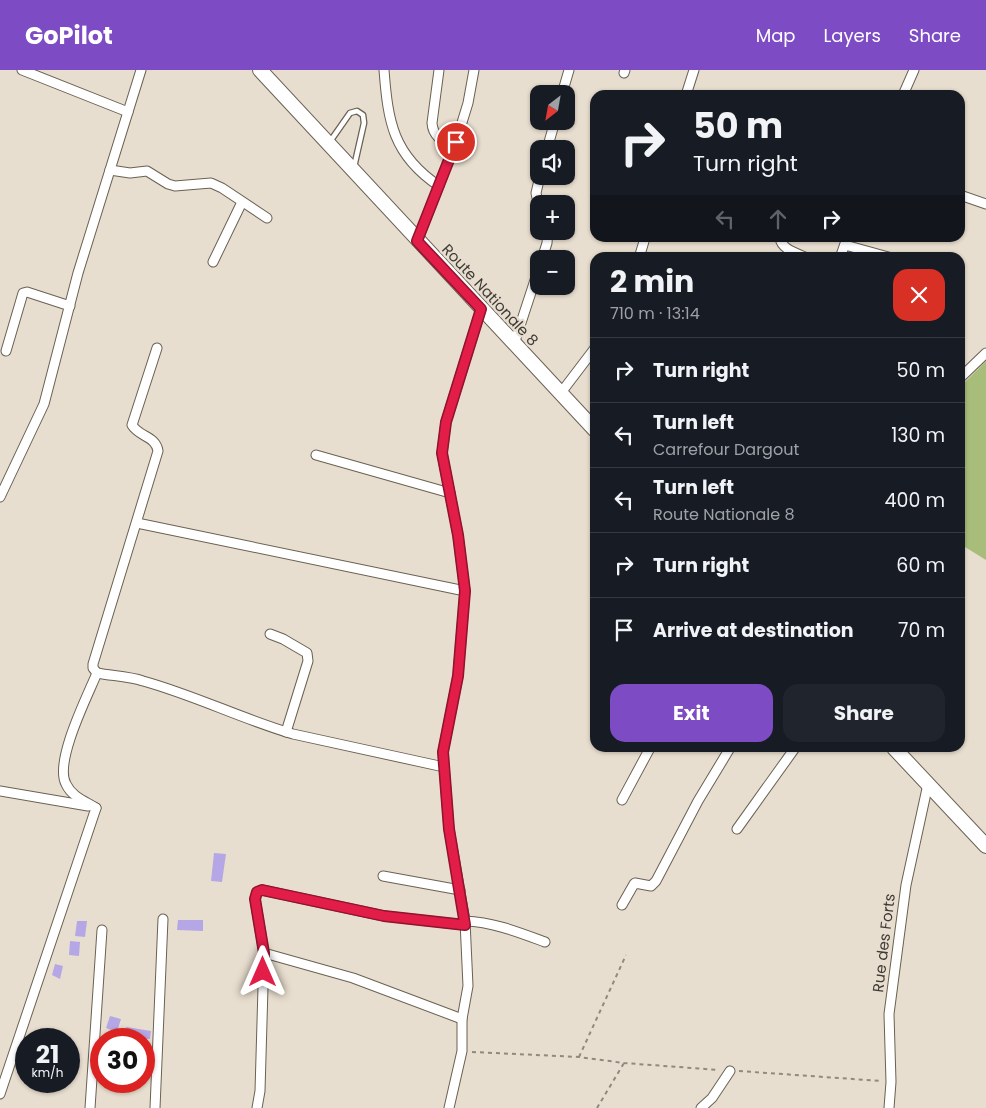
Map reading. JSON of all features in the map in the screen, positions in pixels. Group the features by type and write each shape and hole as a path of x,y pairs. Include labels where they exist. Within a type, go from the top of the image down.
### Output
{"main road":[{"name":"Route Nationale 8","path":"260,70 590,425"},
{"path":"898,752 986,846"}],"street":[{"path":"22,70 128,112"},
{"path":"1,491 44,404 70,306 141,70"},
{"path":"384,70 390,118 399,145 410,162 422,174 439,186"},
{"path":"439,70 432,130 436,136 454,147"},
{"path":"417,241 454,147 468,103 474,70"},
{"path":"565,85 569,70"},
{"path":"688,90 694,70"},
{"path":"906,90 914,70"},
{"path":"110,170 130,173 147,172 175,186 203,182 211,183 222,188 267,218"},
{"path":"965,197 986,204"},
{"path":"213,262 242,202"},
{"path":"781,242 795,252"},
{"path":"849,242 876,252"},
{"path":"6,351 23,293 26,292 70,306"},
{"path":"514,344 530,295"},
{"path":"449,1108 462,1051 462,1020 468,986 465,923 449,829 443,752 458,676 465,591 458,535 442,453 446,422 481,309"},
{"path":"96,673 93,664 158,451 154,441 138,432 132,425 157,348"},
{"path":"965,373 986,353"},
{"path":"560,394 590,355"},
{"path":"316,455 450,493"},
{"path":"137,523 465,591"},
{"path":"270,634 307,653 308,661 286,732"},
{"path":"96,673 141,680 286,732 444,767"},
{"path":"96,673 66,749 62,772 65,784 73,795 96,808"},
{"path":"622,800 648,752"},
{"path":"622,905 634,884 651,886 656,881 698,801 728,752"},
{"path":"737,829 792,752"},
{"name":"Rue des Forts","path":"889,1108 891,1082 890,1005 906,885 928,784"},
{"path":"0,791 96,808"},
{"path":"0,1094 96,808"},
{"path":"383,876 460,890"},
{"path":"257,1108 260,1091 264,953 255,899 257,892 262,890 384,916 465,923 482,922 545,942"},
{"path":"155,1108 163,919"},
{"path":"90,1108 102,930"},
{"path":"264,953 353,978 462,1020"},
{"path":"701,1108 712,1098 730,1071"}],"lane":[{"path":"328,144 350,113 357,111 363,114 364,123 353,171"}],"path":[{"path":"579,1057 626,955"},
{"path":"462,1051 579,1057 624,1063 891,1082"},
{"path":"597,1108 624,1063"}],"green space":[{"path":"986,361 986,560 965,547 965,382"}],"building":[{"path":"214,853 226,854 222,882 211,881"},
{"path":"178,920 203,920 203,931 177,930"},
{"path":"77,921 87,921 85,937 75,936"},
{"path":"70,941 80,942 79,956 69,955"},
{"path":"55,964 63,966 60,979 52,975"},
{"path":"110,1016 121,1019 118,1028 106,1028"}],"route":[{"path":"263,972 264,953 255,899 257,892 262,890 384,916 465,925 449,829 443,752 458,676 465,591 458,535 442,453 446,422 481,309 417,241 456,142"}]}
